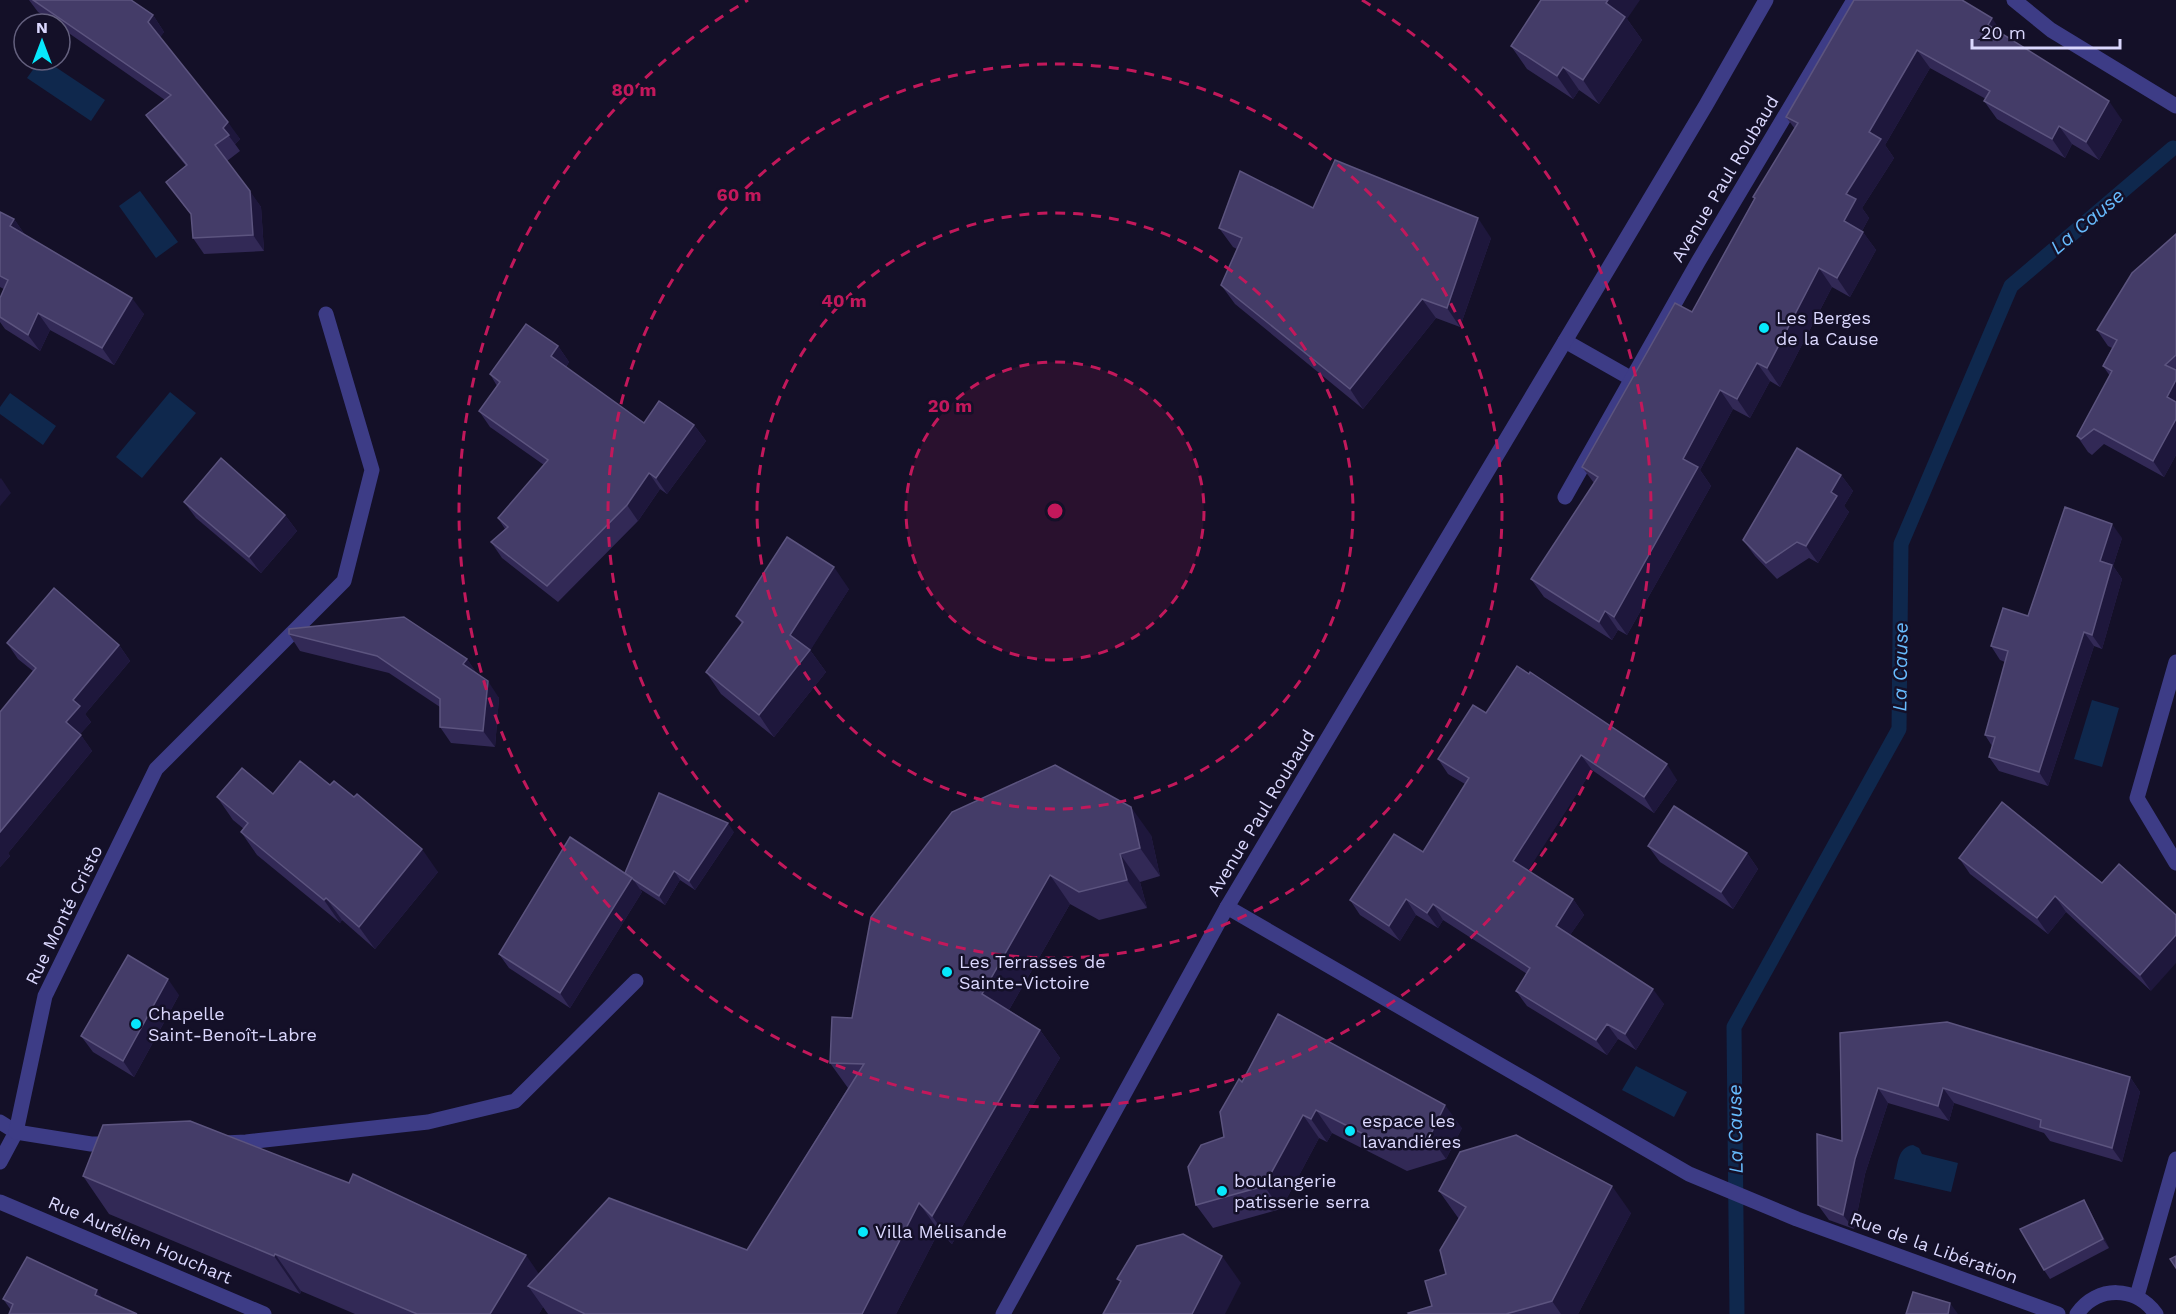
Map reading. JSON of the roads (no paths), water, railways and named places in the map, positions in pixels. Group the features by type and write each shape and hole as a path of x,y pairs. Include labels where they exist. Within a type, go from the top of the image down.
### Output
{"street":[{"name":"Avenue Paul Roubaud","path":"1003,1314 1227,907 1701,115 1766,0"},
{"name":"Avenue Paul Roubaud","path":"1565,497 1698,262 1854,0"},
{"path":"2014,0 2050,30 2176,106"},
{"name":"Rue Monté Cristo","path":"0,1162 16,1132 45,996 156,769 344,581 372,470 326,314"},
{"path":"1565,341 1632,379"},
{"path":"2176,662 2137,798 2176,863"},
{"name":"Rue de la Libération","path":"1227,907 1689,1174 1797,1219 2058,1314"},
{"path":"210,1143 246,1142 428,1122 515,1101 636,981"},
{"path":"0,1122 16,1132 91,1144 127,1144"},
{"path":"2137,1296 2176,1159"},
{"name":"Rue Aurélien Houchart","path":"0,1202 264,1314"},
{"path":"2077,1314 2093,1298 2107,1292 2122,1292 2137,1296 2150,1305 2156,1314"}],"water":[{"path":"31,72 63,72 105,100 91,121 27,78"},
{"path":"140,191 178,242 156,258 119,206"},
{"path":"170,392 196,413 142,478 116,457"},
{"path":"10,393 56,426 43,445 0,414 0,407"},
{"path":"2092,700 2119,708 2102,767 2074,759"},
{"path":"1636,1066 1687,1092 1674,1117 1622,1090"},
{"path":"1913,1145 1919,1148 1922,1154 1958,1163 1951,1192 1894,1179 1901,1153 1908,1146"}],"waterway":[{"name":"La Cause","path":"1737,1314 1734,1027 1899,729 1901,544 2011,286 2173,148"}],"place":[{"name":"Les Berges de la Cause","path":"1764,328"},
{"name":"Les Terrasses de Sainte-Victoire","path":"947,972"},
{"name":"Chapelle Saint-Benoît-Labre","path":"136,1024"},
{"name":"espace les lavandiéres","path":"1350,1131"},
{"name":"boulangerie patisserie serra","path":"1222,1191"},
{"name":"Villa Mélisande","path":"863,1232"}]}
